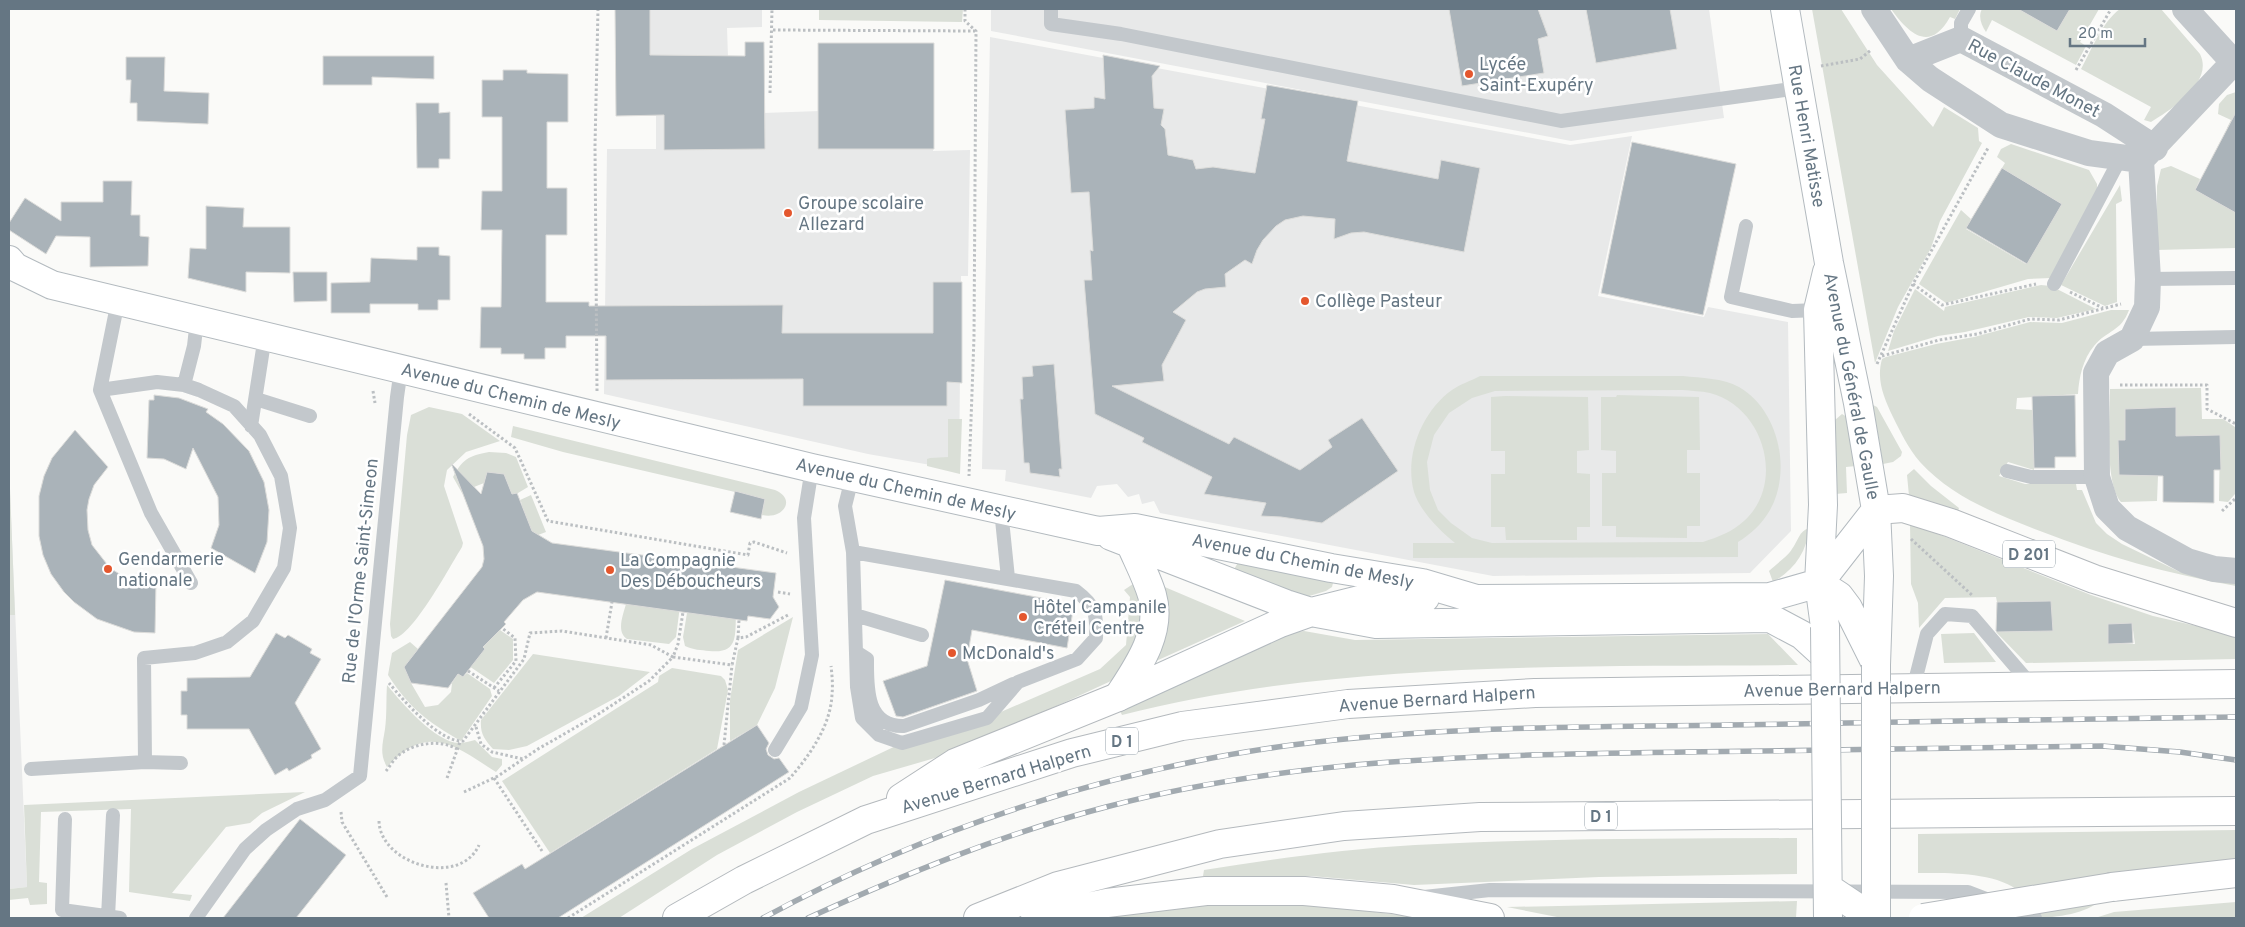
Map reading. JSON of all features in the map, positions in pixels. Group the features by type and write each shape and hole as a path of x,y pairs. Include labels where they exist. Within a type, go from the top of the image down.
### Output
{"main road":[{"name":"Rue Henri Matisse","path":"1785,9 1829,263"},
{"name":"Avenue du Général de Gaulle","path":"1828,918 1825,656 1814,631 1819,583 1823,505 1818,310 1829,263"},
{"name":"Avenue du Général de Gaulle","path":"1829,263 1858,403 1876,510 1878,555 1874,918"},
{"name":"Avenue du Chemin de Mesly","path":"11,268 52,285 967,504 1098,531 1135,528 1331,568 1422,583 1476,599 1770,597 1819,583"},
{"name":"D 201","path":"1876,510 1908,509 1951,523 2094,579 2236,623"},
{"path":"1876,510 1819,583 1839,596 1848,608 1876,665"},
{"path":"1098,531 1311,612 1376,624 1770,618 1814,631"},
{"path":"1118,697 1143,658 1154,628 1153,596 1131,544"},
{"path":"866,820 955,763 1118,697 1280,623 1311,612 1375,596 1476,599"},
{"name":"Avenue Bernard Halpern","path":"678,918 744,880 866,820 1063,756 1182,726 1339,705 1536,693 2236,684"},
{"name":"D 1","path":"978,918 1058,886 1210,847 1344,826 1480,817 2236,810"},
{"path":"1923,918 2112,887 2236,873"},
{"path":"1828,888 1874,918"},
{"path":"1035,918 1107,903 1206,891 1304,891 1394,900 1490,918"}],"street":[{"path":"1874,9 1908,60 1930,79 2001,125 2089,153 2139,155 2235,64 2185,9"},
{"name":"Rue Claude Monet","path":"1908,60 1961,39 2104,116 2139,155"},
{"path":"2139,155 2148,279 2147,307 2132,339 2107,353 2096,373 2097,477 2107,508 2127,528 2187,561 2214,569 2236,571"},
{"path":"2181,607 2236,614"}],"lane":[{"path":"1051,9 1051,24 1121,34 1561,121 1798,88"},
{"path":"1961,39 1961,22 1969,9"},
{"path":"2054,284 2139,155"},
{"path":"1746,226 1731,298 1792,312 1818,310"},
{"path":"2148,279 2236,278"},
{"path":"118,301 100,390 151,513 191,582"},
{"path":"184,385 194,346 197,320"},
{"path":"251,426 265,336"},
{"path":"2132,339 2236,337"},
{"name":"Rue de l'Orme Saint-Simeon","path":"344,787 360,776 397,397 402,369"},
{"path":"100,390 157,382 184,385 234,406 260,435 280,476 290,528 284,568 253,621 227,642 195,653 144,658 145,762"},
{"path":"256,399 310,416"},
{"path":"774,750 801,707 812,655 804,518 812,468"},
{"path":"2007,471 2031,478 2097,477"},
{"path":"852,478 846,506 853,552 857,687 862,718 879,735 902,743 987,718 1018,682 1077,658 1096,638 1097,619 1090,601 1076,591 853,552"},
{"path":"1001,510 1008,578"},
{"path":"1913,689 1927,634 1945,614 1972,616 2032,686"},
{"path":"855,615 922,635"},
{"path":"31,769 145,762 180,763"},
{"path":"196,918 245,849 266,830 297,809 325,800 344,787"},
{"path":"65,818 62,910 114,917 113,816"},
{"path":"1394,900 1490,890 1968,892 2035,918"}],"path":[{"path":"594,416 597,394 595,146 598,9"},
{"path":"770,93 772,9"},
{"path":"966,9 965,22 976,31"},
{"path":"2074,74 2111,9"},
{"path":"773,30 976,31"},
{"path":"967,504 974,337 976,31"},
{"path":"1826,65 1860,59 1892,34"},
{"path":"1874,372 1914,284 2001,125"},
{"path":"1914,284 1942,305 2047,281 2103,308"},
{"path":"1881,356 1939,340 1977,334 2030,319 2059,320 2117,304 2147,307"},
{"path":"2118,385 2207,385 2207,410 2236,424"},
{"path":"364,389 397,397"},
{"path":"461,412 470,414 515,448 548,521 748,555 750,543 754,542 786,552 790,560"},
{"path":"2222,511 2236,498"},
{"path":"1909,538 1974,597 1972,616"},
{"path":"778,592 790,594 790,586"},
{"path":"606,638 612,602"},
{"path":"738,638 746,636 797,610 809,609"},
{"path":"464,792 494,778 649,681 673,657 678,644 684,612"},
{"path":"724,745 732,665 738,638 739,620"},
{"path":"494,688 516,661 515,638 502,628"},
{"path":"447,778 460,742 476,727 524,659 530,633 562,631 650,645 673,657 732,665"},
{"path":"568,918 756,802 790,778 808,757 828,714 832,695 831,656"},
{"path":"468,670 500,691"},
{"path":"384,679 426,723 460,742"},
{"path":"476,727 481,744 492,752 524,759"},
{"path":"386,771 399,756 430,742 451,746 457,750"},
{"path":"494,778 542,851"},
{"path":"344,787 342,822 387,897"},
{"path":"379,822 379,828 392,848 409,861 418,865 442,868 461,864 476,851 479,845"},
{"path":"446,883 449,918"}],"shaded area":[{"name":"Groupe scolaire Allezard","path":"617,9 762,9 762,27 727,28 728,57 763,113 820,111 933,45 933,151 970,150 968,276 961,276 959,470 868,454 604,394 607,149 656,149 656,116 618,114"},
{"path":"819,9 963,9 962,22 819,20"},
{"name":"Lycée Saint-Exupéry","path":"991,9 1709,9 1724,118 1571,141 991,31"},
{"path":"1812,9 1841,9 1877,65 1933,127 1944,107 1978,128 1979,141 1982,143 1940,221 1931,248 1898,307 1875,363"},
{"path":"1891,9 1960,9 1955,19 1950,17 1942,28 1935,34 1927,37 1912,32"},
{"path":"1982,9 2018,9 2057,31 2070,9 2099,9 2080,42 2086,46 2076,65 1992,20 1986,32 1980,15"},
{"path":"2120,9 2161,9 2200,54 2203,64 2201,75 2189,94 2151,122 2144,120 2151,107 2081,69 2103,28"},
{"name":"Collège Pasteur","path":"990,37 1570,145 1632,136 1598,296 1704,317 1708,307 1788,322 1791,531 1750,573 1493,576 1160,513 1154,501 1142,504 1139,494 1128,497 1117,484 1097,486 1091,498 1005,481 1006,470 982,469"},
{"path":"2236,92 2236,133 2227,128 2231,120 2218,114 2219,104 2227,95"},
{"path":"2011,144 2089,170 2097,184 2097,194 2051,278 2028,279 1946,303 1919,284 1961,210 1971,219 1966,229 2026,264 2062,204 2002,168 2005,163 1997,157 2001,149"},
{"path":"2171,166 2200,179 2195,190 2236,213 2236,248 2156,250 2157,186 2161,169"},
{"path":"2120,185 2122,201 2116,204 2117,302 2105,306 2061,285"},
{"path":"2041,285 2051,286 2096,309 2057,318 2029,317 1965,332 1938,336 1888,351 1894,331 1915,289 1944,311 1945,307"},
{"path":"2111,310 2129,310 2122,323 2099,341 2090,351 2082,368 2078,394 2017,398 2016,409 2033,410 2034,470 2008,462 1999,476 2025,484 2076,484 2077,490 2082,490 2096,523 2107,534 2122,544 2180,572 2236,582 2236,586 2161,570 2112,556 2064,540 1991,511 1960,495 1920,462 1905,440 1893,417 1880,382 1880,367 1882,359 1886,357 2030,322 2062,323"},
{"path":"1480,376 1683,376 1712,379 1733,384 1753,397 1764,410 1772,426 1778,442 1780,460 1780,478 1777,494 1770,510 1760,524 1738,542 1738,557 1413,558 1413,543 1455,543 1437,527 1421,506 1414,492 1412,464 1418,435 1424,422 1441,399 1455,388","holes":["1686,390 1710,393 1729,401 1744,414 1756,430 1763,448 1766,467 1764,487 1757,505 1744,521 1725,534 1703,542 1492,543 1472,538 1451,523 1438,510 1430,490 1427,462 1434,435 1449,413 1472,398 1495,391"]},
{"path":"2201,388 2202,419 2223,419 2235,427 2235,494 2228,502 2219,501 2220,436 2176,436 2176,407 2126,409 2125,440 2118,440 2119,475 2158,476 2157,501 2121,502 2112,480 2110,465 2110,389"},
{"path":"1617,395 1699,397 1700,450 1687,450 1687,473 1700,473 1700,526 1687,526 1687,538 1616,537 1616,526 1602,526 1602,473 1616,473 1616,451 1601,450 1601,397 1616,397"},
{"path":"1491,397 1588,397 1589,450 1577,451 1577,473 1590,474 1590,527 1577,527 1577,540 1506,540 1505,527 1491,527 1491,474 1505,474 1505,451 1491,451"},
{"path":"1873,405 1877,407 1902,452 1901,456 1893,462 1883,464"},
{"path":"429,407 462,414 500,441 466,452 447,470 444,486 463,543 462,547 440,584 411,626 393,639 390,624 407,435 411,415"},
{"path":"1842,414 1847,417 1856,466 1846,467 1847,493 1835,494 1835,420"},
{"path":"948,419 962,419 960,474 927,466 927,459 948,457"},
{"path":"513,426 775,490 785,498 785,508 776,514 762,515 765,499 563,452 511,437"},
{"path":"489,452 506,453 516,457 528,487 512,494 504,474 487,472 484,483 474,487 468,482 462,493 453,477 467,459"},
{"path":"9,463 15,615 9,615"},
{"path":"1914,469 1931,486 1959,508 1958,511 1909,496 1907,475"},
{"path":"9,470 27,887 9,889"},
{"path":"531,495 546,532 538,535 536,538 526,528 530,526 517,506 522,504 520,500"},
{"path":"1910,524 2091,595 2153,616 2236,635 2236,659 2026,663 1996,632 2052,631 2050,601 1997,602 1996,597 1945,598 1919,628 1918,603 1911,584","holes":["2132,623 2135,644 2108,644 2108,624"]},
{"path":"1809,528 1808,537 1798,560 1787,572 1773,582 1769,571 1788,554 1801,534"},
{"path":"1240,559 1327,576 1333,583 1332,587 1326,591 1296,600 1232,573"},
{"path":"1133,584 1144,598 1145,614 1133,658 1111,681 1000,732 935,758 873,776 797,812 717,855 619,918 581,918 692,849 799,792 902,743 987,718 1100,669 1126,645 1130,597 1124,590"},
{"path":"1160,585 1245,621 1156,661"},
{"path":"626,604 680,606 676,637 669,644 627,639 621,628"},
{"path":"692,609 712,611 712,617 715,617 716,612 736,614 735,637 730,647 725,650 709,651 685,646 683,637 687,613 692,613"},
{"path":"793,617 775,688 757,725 730,741 730,700 738,650"},
{"path":"500,630 513,639 513,660 494,683 466,664 485,649 481,645"},
{"path":"1304,631 1355,640 1768,634 1798,665 1543,667 1457,670 1287,684 1204,697 1122,715 1119,709 1287,633"},
{"path":"1974,633 1996,662 1944,663 1941,634"},
{"path":"410,642 418,649 405,667 411,683 425,707 438,705 451,692 452,683 458,674 463,677 467,673 490,689 492,696 461,741 420,713 404,697 388,675 392,653"},
{"path":"533,654 650,672 619,696 527,746 509,750 493,749 483,736 481,720"},
{"path":"672,668 721,676 725,680 728,690 717,749 550,853 502,781 658,682 659,676"},
{"path":"387,685 420,720 440,736 459,743 475,740 492,757 502,759 502,765 496,772 454,747 442,743 429,742 416,745 402,753 387,767 382,748 386,724"},
{"path":"305,792 262,813 250,823 226,827 172,893 192,895 190,901 129,892 131,809 41,812 39,882 47,883 47,904 30,905 28,898 9,900 9,889 27,887 24,805"},
{"path":"2236,830 2236,861 2072,880 2016,889 2006,883 1982,876 1918,873 1918,834"},
{"path":"1797,838 1797,874 1599,877 1414,885 1311,876 1203,876 1204,870 1257,862 1335,852 1415,845 1558,840"},
{"path":"2100,900 2077,913 2061,916 2044,918 1982,918"},
{"path":"1797,901 1796,918 1562,918 1507,907"},
{"path":"2236,902 2236,918 2095,918 2114,912"},
{"path":"1297,903 1426,918 1093,918 1143,909 1168,907"}],"building":[{"path":"615,9 650,9 650,55 745,56 745,42 764,42 765,149 664,150 664,115 616,116"},
{"path":"1449,9 1538,9 1548,36 1538,39 1544,73 1462,86"},
{"path":"1586,9 1670,9 1677,49 1596,63"},
{"path":"2018,9 2070,9 2057,31"},
{"path":"818,43 934,43 934,149 818,149"},
{"path":"1103,55 1160,66 1152,76 1154,108 1164,109 1161,125 1165,129 1168,155 1193,160 1196,169 1213,167 1255,173 1265,119 1261,119 1267,85 1358,101 1347,161 1438,179 1441,160 1480,168 1464,252 1364,232 1351,233 1334,239 1335,219 1303,216 1285,220 1276,226 1263,240 1252,264 1245,260 1225,274 1226,287 1205,289 1197,292 1173,312 1186,320 1162,365 1164,381 1112,386 1229,444 1234,437 1300,470 1332,447 1328,440 1362,418 1398,471 1322,523 1261,516 1266,503 1204,494 1212,477 1142,442 1144,438 1095,414 1084,280 1092,280 1090,250 1093,251 1089,192 1071,193 1065,110 1094,108 1094,97 1105,99"},
{"path":"323,56 434,56 434,79 372,77 372,85 323,85"},
{"path":"126,57 165,57 164,91 209,93 208,124 137,121 137,103 130,103 131,80 126,80"},
{"path":"503,70 527,70 527,73 568,74 568,122 547,122 547,188 567,188 567,235 546,235 546,302 589,302 589,306 783,305 782,333 933,333 933,282 962,282 962,383 947,382 947,406 803,406 803,379 606,380 606,336 566,336 566,348 545,348 545,359 524,359 524,354 501,354 501,348 480,348 481,307 501,307 502,230 481,230 482,191 502,191 502,117 482,117 482,80 503,80"},
{"path":"416,103 439,103 439,113 450,112 450,159 439,159 439,168 417,168"},
{"path":"2236,112 2236,213 2195,190"},
{"path":"1632,142 1736,164 1703,315 1601,293"},
{"path":"2002,168 2062,204 2027,264 1966,228"},
{"path":"103,181 132,181 131,215 140,215 140,236 149,237 148,266 90,267 90,237 56,236 46,254 9,230 9,223 25,198 61,221 61,202 103,202"},
{"path":"206,206 244,208 243,227 290,227 290,273 246,272 246,292 188,278 190,248 206,249"},
{"path":"417,247 439,247 439,255 450,256 450,300 438,300 438,310 418,310 418,304 370,304 370,313 331,313 331,283 370,282 371,258 417,260"},
{"path":"293,272 327,272 327,301 294,302"},
{"path":"1054,364 1062,469 1059,469 1060,477 1030,473 1029,463 1024,463 1020,399 1023,399 1022,377 1033,376 1032,366"},
{"path":"154,395 179,398 208,409 206,412 223,424 249,451 264,482 269,510 267,542 255,573 211,548 219,525 218,497 193,448 186,469 164,459 147,458 149,400 154,400"},
{"path":"2075,395 2076,457 2055,457 2055,468 2034,468 2032,396"},
{"path":"2176,407 2176,436 2220,435 2221,470 2214,470 2214,503 2163,502 2163,476 2119,475 2118,440 2125,440 2125,409"},
{"path":"75,430 108,467 94,485 89,499 87,510 88,530 92,545 110,568 121,575 131,580 156,582 155,633 134,632 97,619 64,592 51,574 43,555 39,536 39,496 44,476 52,458"},
{"path":"451,463 481,494 487,472 504,474 512,494 517,493 532,531 552,543 776,573 773,597 779,607 770,619 748,616 747,621 537,592 523,600 504,622 506,624 483,647 485,649 463,677 458,674 448,688 411,683 404,667 482,567 484,559 483,546"},
{"path":"735,491 765,499 761,519 730,512"},
{"path":"945,580 1074,604 1067,648 972,630 967,659 977,691 903,717 896,716 883,681 927,666"},
{"path":"2051,601 2053,631 1996,631 1997,602"},
{"path":"2132,623 2133,643 2108,644 2108,624"},
{"path":"276,633 285,638 288,635 312,649 310,653 321,659 295,703 321,749 311,755 312,758 289,771 287,768 275,775 249,729 187,729 187,715 181,715 181,691 187,691 187,678 250,677"},
{"path":"757,725 769,743 766,749 768,755 774,759 779,758 789,772 558,918 489,918 473,893 522,864 525,869"},
{"path":"300,819 346,855 296,918 223,918"}],"railway":[{"path":"763,918 825,886 889,857 954,831 1020,808 1087,787 1154,770 1292,745 1401,734 1511,729 2236,717"},
{"path":"808,918 955,856 1068,818 1177,790 1321,768 1393,762 1539,755 2102,746 2180,752 2236,760"}],"place":[{"name":"Lycée Saint-Exupéry","path":"1469,74"},
{"name":"Groupe scolaire Allezard","path":"788,213"},
{"name":"Collège Pasteur","path":"1305,301"},
{"name":"Gendarmerie nationale","path":"108,569"},
{"name":"La Compagnie Des Déboucheurs","path":"610,570"},
{"name":"Hôtel Campanile Créteil Centre","path":"1023,617"},
{"name":"McDonald's","path":"952,653"}]}
